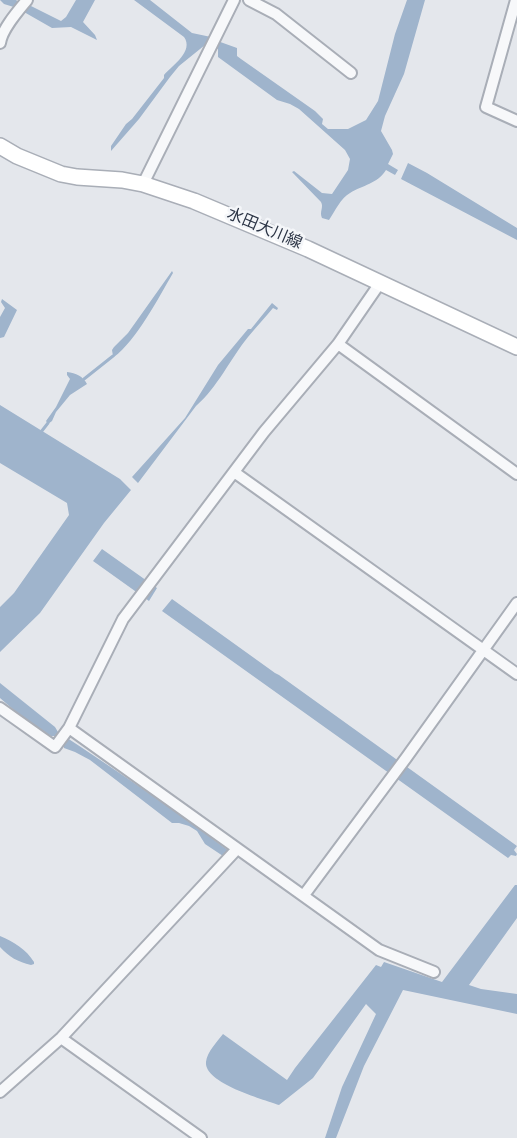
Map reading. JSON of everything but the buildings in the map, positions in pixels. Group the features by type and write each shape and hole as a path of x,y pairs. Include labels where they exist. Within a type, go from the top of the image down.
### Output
{"main road":[{"name":"水田大川線","path":"0,146 17,156 61,174 143,184 241,219 517,347"}],"street":[{"path":"0,43 0,38 10,22 27,0"},
{"path":"143,184 234,0"},
{"path":"249,0 276,14 351,73"},
{"path":"516,0 486,107 517,121"},
{"path":"0,708 55,747 69,728 123,619 264,432 338,344 380,283"},
{"path":"338,344 517,474"},
{"path":"234,472 517,674"},
{"path":"304,895 517,603"},
{"path":"69,728 379,950 434,972"},
{"path":"0,1092 62,1038 237,849"},
{"path":"62,1038 201,1138"}],"water":[{"path":"0,0 16,0 26,7 29,5 61,21 76,0 95,0 83,22 97,40 71,27 52,28"},
{"path":"134,0 150,0 192,33 211,37 237,48 237,56 315,111 323,119 322,124 328,129 348,129 366,120 378,101 395,34 407,0 425,0 404,74 385,116 381,131 392,150 393,154 388,164 398,170 395,175 386,170 374,181 347,195 329,220 322,218 321,202 292,172 294,171 322,193 332,194 348,170 350,159 345,150 299,109 277,100 218,57 218,49 209,44 179,66 139,119 111,151 111,146 126,124 164,78 164,75 181,58 186,47 184,37"},
{"path":"408,163 517,228 517,240 401,179"},
{"path":"172,271 173,273 139,330 114,357 112,350 114,347 128,333"},
{"path":"2,299 17,310 4,337 0,338 0,317 5,308 1,302"},
{"path":"272,303 278,308 277,310 273,308 248,337 211,390 196,406 138,483 132,477 185,418 218,365"},
{"path":"67,372 79,375 87,384 70,395 48,424 46,421 70,379"},
{"path":"0,405 120,479 131,490 104,523 40,613 0,652 0,607 14,593 69,515 67,503 0,463"},
{"path":"102,549 157,588 149,601 93,561"},
{"path":"172,599 517,846 514,850 516,856 511,855 508,858 162,611"},
{"path":"0,683 55,727 58,732 229,851 226,858 205,844 197,831 189,826 172,823 90,760 64,748 64,742 56,736 51,736 22,717 0,698"},
{"path":"517,885 517,918 469,985 517,994 517,1014 403,990 364,1066 336,1138 325,1138 342,1087 376,1014 366,1004 313,1078 279,1105 235,1089 214,1077 208,1070 206,1062 208,1055 223,1034 287,1080 376,965 381,967 384,962 442,982"},
{"path":"0,936 15,943 31,957 34,964 22,962 7,954 0,947"}],"waterway":[{"path":"84,379 113,356"},
{"path":"41,432 48,423"}]}
